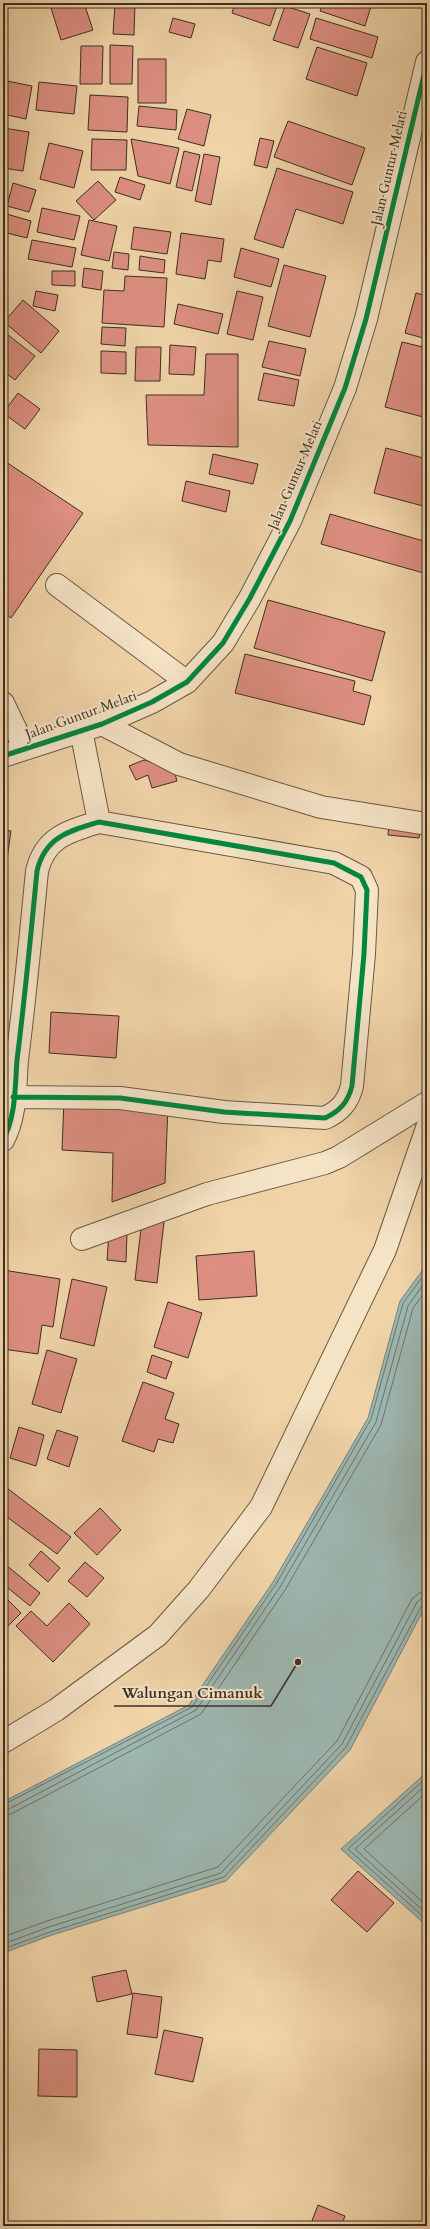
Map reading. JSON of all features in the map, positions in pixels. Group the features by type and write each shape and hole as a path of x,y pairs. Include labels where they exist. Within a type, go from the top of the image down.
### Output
{"street":[{"name":"Jalan Guntur Melati","path":"3,756 102,724 152,702 187,682 222,643 250,598 290,521 345,388 366,319 427,62"},
{"path":"56,585 187,682"},
{"path":"3,703 25,749"},
{"path":"102,724 179,764 321,807 427,824"},
{"path":"81,730 99,822"},
{"path":"3,1140 10,1123 37,871 40,857 57,838 72,830 99,822 334,863 361,877 366,890 364,954 350,1095 345,1104 336,1113 325,1118 224,1112 120,1098 13,1097"},
{"path":"82,1240 207,1194 325,1163 339,1157 427,1103"},
{"path":"3,1742 56,1710 158,1635 199,1590 261,1507 385,1250 427,1128"}],"water":[{"path":"427,1264 427,1603 350,1750 226,1881 52,1935 3,1953 3,1802 189,1705 273,1582 368,1418 400,1301"},
{"path":"427,1772 427,1926 341,1849"}],"building":[{"path":"68,3 84,3 93,30 61,40 51,8"},
{"path":"115,3 135,3 134,35 113,34"},
{"path":"205,3 223,3 221,8"},
{"path":"235,3 278,3 270,26 232,13"},
{"path":"323,3 372,3 365,26 320,11"},
{"path":"285,6 310,14 298,48 273,40"},
{"path":"173,18 195,24 191,38 169,32"},
{"path":"316,18 378,37 372,58 310,39"},
{"path":"110,45 133,46 132,84 110,84"},
{"path":"81,46 103,46 102,84 80,84"},
{"path":"317,47 367,63 357,96 306,79"},
{"path":"138,59 166,59 166,103 138,103"},
{"path":"7,81 32,86 26,119 3,114"},
{"path":"39,82 77,86 74,114 36,110"},
{"path":"90,95 128,97 127,132 88,130"},
{"path":"139,106 177,110 176,130 137,126"},
{"path":"187,109 211,115 204,146 178,139"},
{"path":"288,121 365,148 352,185 274,157"},
{"path":"3,128 29,132 23,171 3,168"},
{"path":"260,138 274,141 267,168 254,165"},
{"path":"92,139 127,140 126,170 91,170"},
{"path":"131,139 179,148 170,184 138,176"},
{"path":"49,143 83,151 74,188 40,179"},
{"path":"184,151 200,155 192,191 176,187"},
{"path":"204,154 220,157 211,205 195,201"},
{"path":"277,168 353,192 343,224 296,209 283,248 254,239"},
{"path":"120,177 145,185 140,200 115,192"},
{"path":"98,181 116,200 94,220 76,201"},
{"path":"13,183 36,190 29,212 7,206"},
{"path":"42,208 80,216 74,240 37,232"},
{"path":"3,213 31,221 27,238 3,232"},
{"path":"89,220 117,226 109,261 81,255"},
{"path":"134,227 171,232 167,254 131,249"},
{"path":"181,233 224,239 221,262 208,260 205,279 176,274"},
{"path":"32,240 76,248 72,267 28,259"},
{"path":"241,248 279,259 271,287 234,277"},
{"path":"114,252 129,254 128,270 112,268"},
{"path":"140,256 165,260 164,273 139,270"},
{"path":"284,265 326,276 310,337 268,326"},
{"path":"84,268 103,271 101,290 82,287"},
{"path":"52,271 75,271 75,286 52,285"},
{"path":"125,276 167,278 164,327 102,323 104,290 124,291"},
{"path":"36,291 58,295 55,311 33,306"},
{"path":"237,291 263,297 253,340 227,334"},
{"path":"416,293 427,296 427,339 405,333"},
{"path":"23,300 59,331 41,353 4,322"},
{"path":"178,304 223,314 218,334 174,324"},
{"path":"102,327 126,328 125,346 101,344"},
{"path":"3,331 35,356 15,380 3,371"},
{"path":"269,341 306,349 300,376 262,367"},
{"path":"402,342 427,348 427,418 385,407"},
{"path":"170,345 196,347 194,375 169,374"},
{"path":"136,347 161,347 160,381 135,381"},
{"path":"101,351 126,352 126,374 101,373"},
{"path":"206,354 238,354 238,447 148,445 146,395 204,395"},
{"path":"264,373 299,380 294,406 258,400"},
{"path":"18,393 40,409 25,429 3,413"},
{"path":"386,448 427,459 427,507 374,493"},
{"path":"213,454 258,464 253,484 209,474"},
{"path":"3,460 83,513 11,618 3,612"},
{"path":"186,481 230,491 226,512 182,501"},
{"path":"330,514 427,542 427,574 321,544"},
{"path":"268,600 385,632 372,681 254,648"},
{"path":"245,654 355,681 353,691 371,696 364,725 235,693"},
{"path":"144,760 173,767 177,781 152,788 148,775 136,780 129,766"},
{"path":"389,821 421,824 419,838 388,835"},
{"path":"3,830 11,831 3,888"},
{"path":"51,1012 119,1016 116,1058 49,1053"},
{"path":"64,1100 168,1105 165,1183 112,1202 113,1153 62,1150"},
{"path":"142,1220 164,1222 157,1283 135,1280"},
{"path":"109,1233 127,1234 126,1262 107,1260"},
{"path":"254,1251 257,1296 199,1300 196,1256"},
{"path":"3,1270 60,1279 53,1327 42,1325 38,1354 3,1349"},
{"path":"72,1279 107,1287 94,1346 60,1338"},
{"path":"168,1302 202,1313 188,1358 154,1347"},
{"path":"47,1350 77,1359 61,1413 32,1404"},
{"path":"152,1355 172,1362 166,1379 147,1372"},
{"path":"143,1382 174,1393 165,1419 179,1424 173,1443 158,1439 154,1452 122,1441"},
{"path":"19,1427 44,1435 36,1466 10,1458"},
{"path":"57,1430 78,1437 69,1467 47,1459"},
{"path":"3,1485 71,1537 57,1554 3,1514"},
{"path":"100,1508 121,1530 97,1555 74,1533"},
{"path":"41,1551 60,1568 48,1582 29,1565"},
{"path":"85,1562 104,1578 87,1597 68,1581"},
{"path":"6,1565 40,1593 30,1606 3,1584 3,1568"},
{"path":"3,1595 21,1613 3,1631"},
{"path":"69,1603 90,1624 53,1662 16,1626 31,1611 47,1626"},
{"path":"358,1871 394,1903 367,1932 331,1900"},
{"path":"126,1970 132,1994 97,2002 92,1977"},
{"path":"133,1993 162,1997 157,2038 127,2034"},
{"path":"164,2030 203,2038 193,2082 155,2074"},
{"path":"39,2049 77,2050 77,2097 38,2096"},
{"path":"318,2205 345,2216 341,2226 310,2226"}],"cycle path":[{"path":"3,756 102,724 152,702 187,682 223,643 250,598 290,521 345,388 366,319 427,62"},
{"path":"3,1140 13,1111 14,1101 15,1091 17,1060 37,871 46,850 60,837 68,832 99,822 334,863 361,877 367,890 364,954 352,1086 343,1105 330,1115 325,1118 224,1112 120,1098 13,1097"}],"place":[{"name":"Walungan Cimanuk","path":"298,1662"}]}
